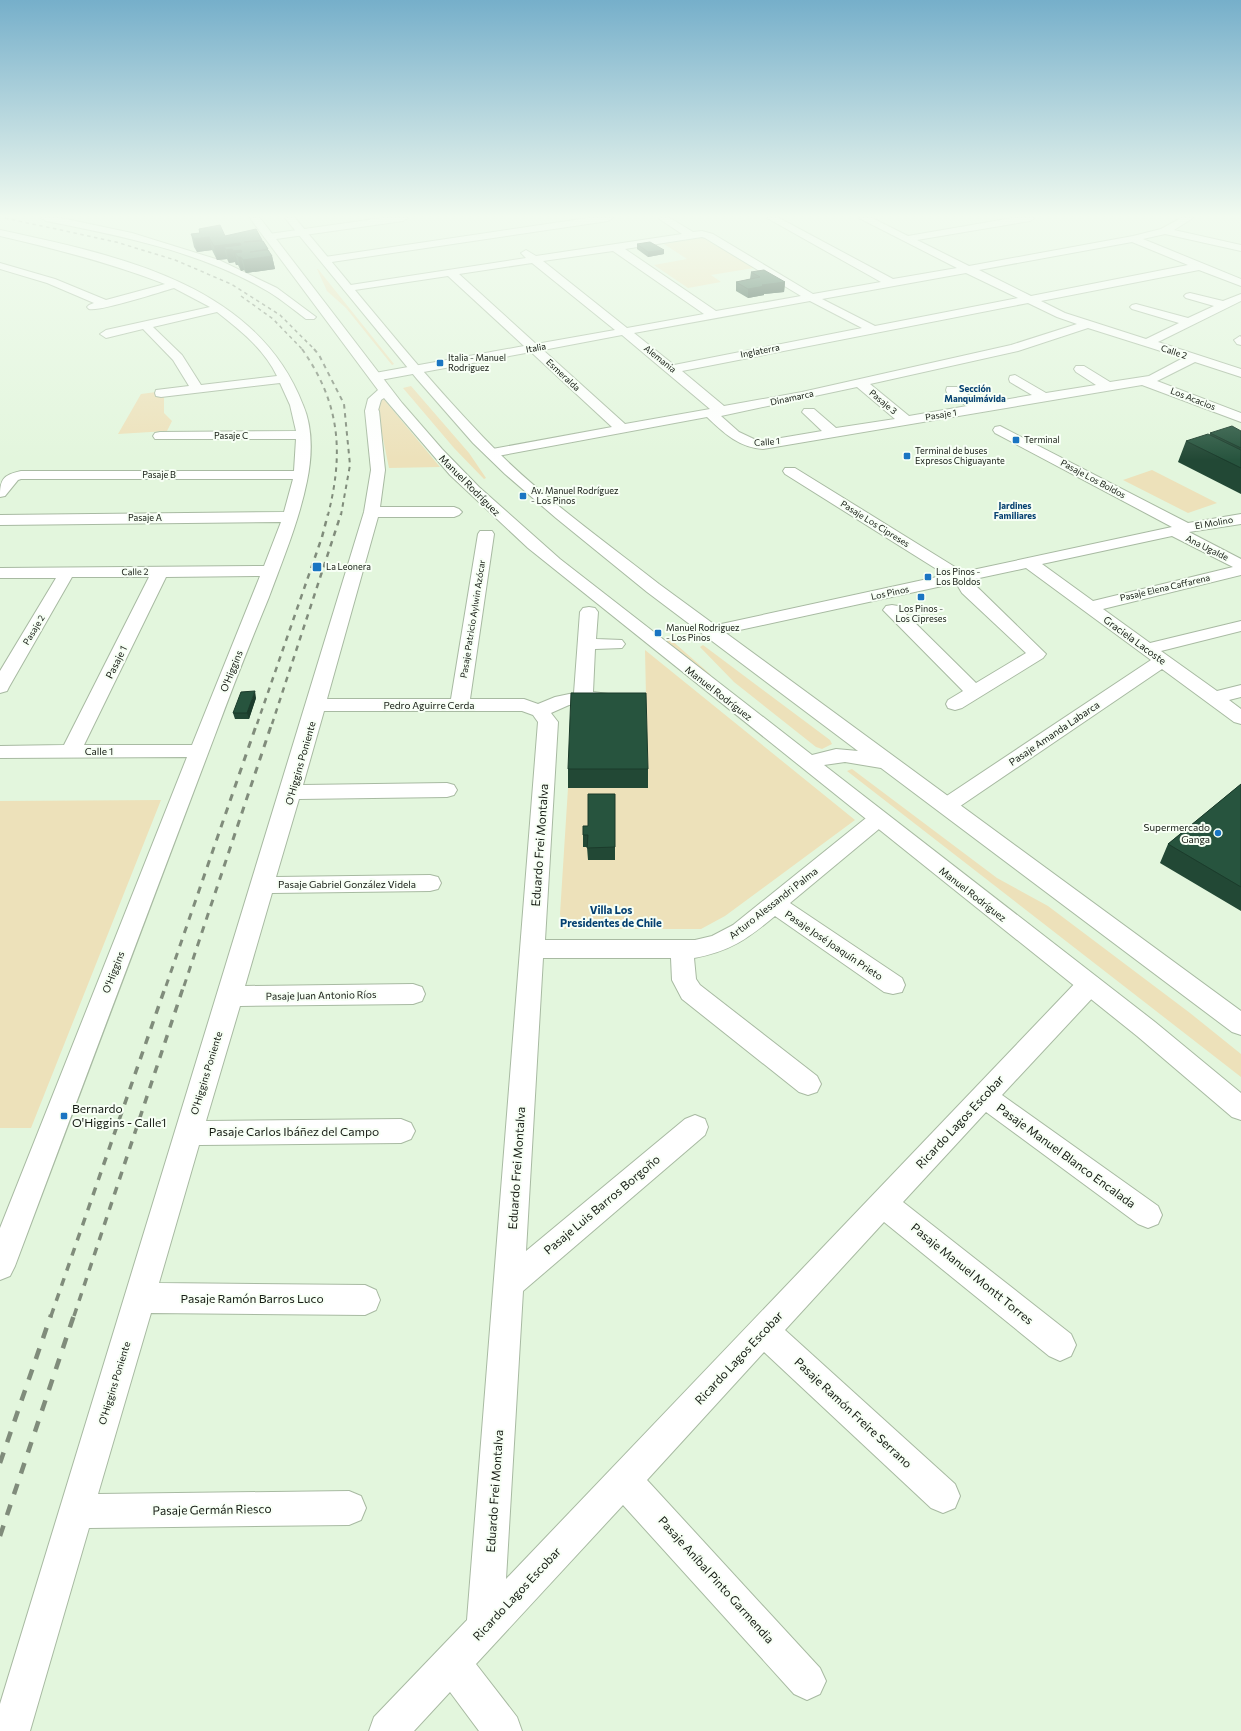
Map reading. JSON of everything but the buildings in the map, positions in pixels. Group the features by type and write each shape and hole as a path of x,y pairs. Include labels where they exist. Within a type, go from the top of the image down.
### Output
{"street":[{"path":"94,299 106,304"},
{"path":"85,310 124,299"},
{"name":"O'Higgins","path":"0,1266 199,751 271,571 290,517 301,475 303,436 297,403 285,378 257,340 220,308 203,299"},
{"path":"285,299 310,317"},
{"name":"Manuel Rodríguez","path":"312,299 377,393 420,433 451,467 538,549 809,765 1146,1029 1241,1109"},
{"path":"357,299 452,411 492,453 592,541 712,632 1241,1025"},
{"name":"Esmeralda","path":"479,299 623,430"},
{"name":"Alemania","path":"584,299 672,369 717,413"},
{"path":"690,299 714,316"},
{"name":"Italia","path":"377,393 417,370 808,299"},
{"path":"814,299 872,329"},
{"name":"Calle 2","path":"1028,299 1061,315 1241,373"},
{"name":"Inglaterra","path":"672,369 1028,299"},
{"path":"1201,299 1224,305"},
{"path":"1147,343 1237,299"},
{"path":"1136,307 1189,322"},
{"path":"106,334 220,308"},
{"name":"Dinamarca","path":"492,453 717,413 860,383 1014,348 1088,324"},
{"path":"145,325 178,358 197,389"},
{"path":"1105,343 1123,335"},
{"name":"Pasaje 1","path":"833,433 1144,381 1162,375 1194,358"},
{"path":"1080,369 1108,387"},
{"path":"161,393 285,378"},
{"path":"1015,379 1043,398"},
{"name":"Los Acacios","path":"1144,381 1238,414"},
{"name":"Pasaje 3","path":"860,383 906,420"},
{"path":"952,390 978,408"},
{"name":"O'Higgins Poniente","path":"11,1731 188,1133 291,792 372,512 377,484 377,393"},
{"path":"809,412 833,433"},
{"name":"Calle 1","path":"717,413 738,438 752,444 768,444 833,433"},
{"name":"Pasaje Los Boldos","path":"1000,430 1180,530"},
{"name":"Pasaje C","path":"160,436 303,436"},
{"name":"Pasaje Los Cipreses","path":"790,471 960,577"},
{"name":"Pasaje B","path":"0,493 16,475 301,475"},
{"path":"372,512 454,512"},
{"name":"Pasaje A","path":"0,520 290,517"},
{"name":"El Molino","path":"1180,530 1241,519"},
{"name":"Los Pinos","path":"712,632 1180,530"},
{"name":"Ana Ugalde","path":"1180,530 1241,565"},
{"name":"Pasaje Patricio Aylwin Azócar","path":"460,705 486,534"},
{"name":"Graciela Lacoste","path":"1029,562 1241,718"},
{"name":"Pasaje Elena Caffarena","path":"1089,606 1241,570"},
{"name":"Calle 2","path":"0,573 271,571"},
{"name":"Pasaje 2","path":"0,686 68,572"},
{"name":"Pasaje 1","path":"71,752 160,572"},
{"path":"954,704 1037,654 968,589 960,577"},
{"path":"892,610 975,692"},
{"path":"583,698 589,612"},
{"path":"1155,655 1241,626"},
{"path":"587,644 616,644"},
{"name":"Pasaje Amanda Labarca","path":"946,806 1155,655"},
{"path":"1214,698 1241,691"},
{"path":"540,711 559,701 583,698 620,698"},
{"name":"Pedro Aguirre Cerda","path":"316,705 524,705 540,711"},
{"name":"Eduardo Frei Montalva","path":"485,1628 548,726 546,717 540,711"},
{"name":"Calle 1","path":"0,752 199,751"},
{"path":"809,765 821,758 837,756 889,763"},
{"path":"291,792 447,790"},
{"name":"Arturo Alessandri Palma","path":"533,949 682,949 707,947 731,938 878,819"},
{"name":"Pasaje Gabriel González Videla","path":"263,885 430,884"},
{"name":"Pasaje José Joaquín Prieto","path":"774,904 893,985"},
{"path":"682,949 684,980 691,992 808,1084"},
{"name":"Ricardo Lagos Escobar","path":"388,1731 1089,984"},
{"name":"Pasaje Juan Antonio Ríos","path":"229,996 413,994"},
{"name":"Pasaje Manuel Blanco Encalada","path":"984,1096 1148,1215"},
{"name":"Pasaje Luis Barros Borgoño","path":"509,1284 695,1127"},
{"name":"Pasaje Carlos Ibáñez del Campo","path":"188,1133 401,1131"},
{"name":"Pasaje Manuel Montt Torres","path":"883,1204 1060,1345"},
{"name":"Pasaje Ramón Barros Luco","path":"139,1298 365,1300"},
{"name":"Pasaje Ramón Freire Serrano","path":"764,1331 943,1496"},
{"name":"Pasaje Aníbal Pinto Garmendia","path":"624,1480 807,1680"},
{"name":"Pasaje Germán Riesco","path":"76,1511 348,1508"},
{"path":"452,1664 503,1731"}],"shaded area":[{"path":"336,299 342,299 394,364 392,365 346,308"},
{"path":"411,386 469,453 486,478 484,479 454,448 403,388"},
{"path":"164,391 164,413 172,421 167,431 118,434 141,394"},
{"path":"382,397 440,467 389,468 377,409"},
{"path":"1152,470 1217,503 1188,513 1123,480"},
{"path":"670,639 711,675 709,676 665,641"},
{"path":"703,645 830,740 832,744 822,749 816,747 734,682 700,647"},
{"path":"645,650 855,820 725,916 701,929 563,929 560,914 568,788 648,788"},
{"path":"852,769 997,878 1048,906 1190,1013 1241,1054 1241,1077 847,771"},
{"path":"161,800 31,1128 0,1128 0,801"}],"railway":[{"path":"245,299 273,319 303,350"},
{"path":"254,299 280,315 314,349"},
{"path":"302,349 315,369 324,389 331,409 335,429 337,449 336,470 328,515"},
{"path":"314,349 319,355 344,404 350,465 341,515"},
{"path":"257,724 322,537 328,514"},
{"path":"272,724 341,514"},
{"path":"166,986 257,723"},
{"path":"184,986 272,723"},
{"path":"51,1316 166,985"},
{"path":"74,1316 184,985"},
{"path":"0,1463 51,1315"},
{"path":"0,1536 74,1315"}],"place":[{"name":"Italia - Manuel Rodriguez","path":"440,363"},
{"name":"Terminal","path":"1016,440"},
{"name":"Terminal de buses Expresos Chiguayante","path":"907,456"},
{"name":"Av. Manuel Rodríguez - Los Pinos","path":"523,496"},
{"name":"La Leonera","path":"317,567"},
{"name":"Los Pinos - Los Boldos","path":"928,577"},
{"name":"Los Pinos - Los Cipreses","path":"921,597"},
{"name":"Manuel Rodriguez - Los Pinos","path":"658,633"},
{"name":"Supermercado Ganga","path":"1218,833"},
{"name":"Bernardo O'Higgins - Calle1","path":"64,1116"}],"district":[{"name":"Sección Manquimávida","path":"975,394"},
{"name":"Jardines Familiares","path":"1015,512"},
{"name":"Villa Los Presidentes de Chile","path":"611,916"}]}
